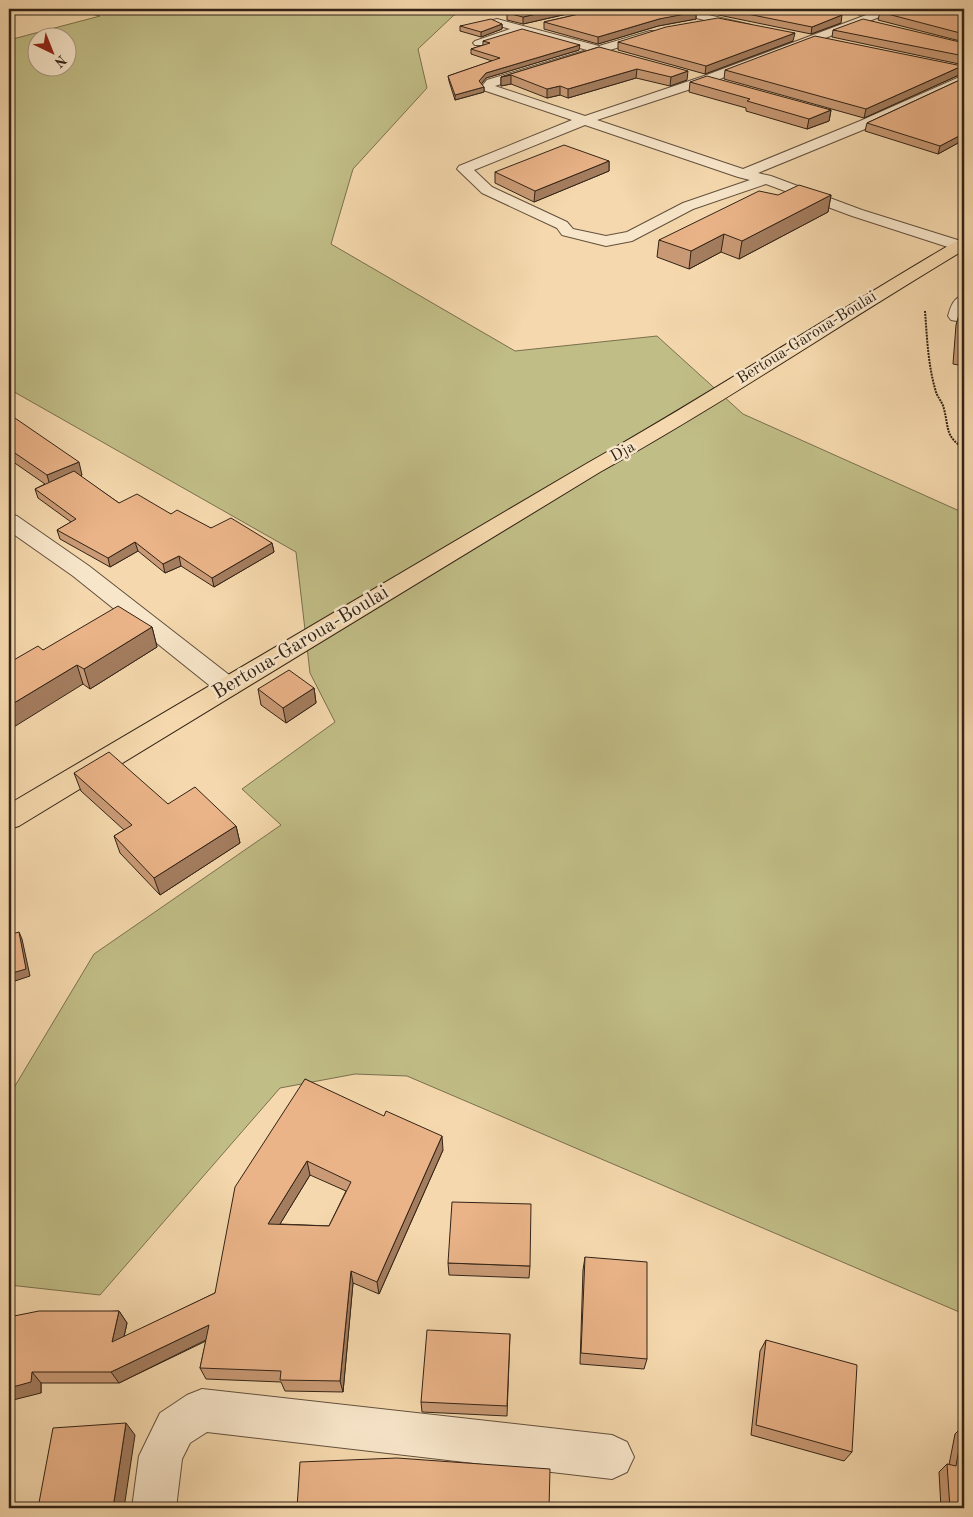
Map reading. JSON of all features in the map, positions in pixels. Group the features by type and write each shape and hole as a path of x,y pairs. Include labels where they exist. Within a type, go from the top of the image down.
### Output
{"highway":[{"name":"Bertoua-Garoua-Boulai","path":"652,435 868,300 962,244"},
{"name":"Dja","path":"593,468 652,435"},
{"name":"Bertoua-Garoua-Boulai","path":"9,818 593,468"}],"street":[{"path":"670,9 693,20 716,20 762,30"},
{"path":"693,20 721,9"},
{"path":"766,179 688,206 632,236 606,240 568,232 562,225 487,190 464,169 544,135 708,79 858,20 891,9"},
{"path":"835,16 876,24"},
{"path":"497,22 627,57"},
{"path":"479,44 493,37 546,23"},
{"path":"663,30 491,83 488,87 743,174 766,179 857,213 962,244"},
{"path":"790,36 827,43"},
{"path":"690,74 727,85"},
{"path":"743,174 865,124 964,79"},
{"path":"847,119 865,124"},
{"path":"957,316 960,304 964,300"},
{"path":"9,521 81,571 228,687"},
{"path":"154,1508 161,1456 175,1428 202,1410 612,1457"}],"path":[{"path":"925,311 929,356 936,392 944,408 947,431 955,442 964,448"}],"shaded area":[{"path":"69,9 481,9 454,15 418,49 427,88 353,169 331,244 515,351 657,336 743,414 964,513 964,1314 407,1076 355,1074 280,1088 100,1295 9,1285 9,1096 94,954 281,825 242,789 335,722 310,673 296,552 9,389 9,40 28,35 28,78 78,78 78,28 54,28 100,16"}],"building":[{"path":"522,9 528,11 535,9 558,9 523,17 507,13"},
{"path":"601,9 693,9 696,12 659,19 598,37 544,22"},
{"path":"723,9 803,9 842,15 812,27"},
{"path":"889,9 964,9 964,34 880,12"},
{"path":"718,18 795,33 706,66 618,42 666,27"},
{"path":"491,19 502,24 481,32 460,26"},
{"path":"863,19 964,43 964,56 833,30"},
{"path":"522,29 580,45 486,73 479,81 484,87 455,95 448,76 500,58 471,49 490,43 483,41"},
{"path":"815,36 962,66 866,109 725,70"},
{"path":"599,47 688,71 671,77 637,69 568,89 560,86 547,89 511,75 501,77"},
{"path":"707,76 831,110 809,119 747,101 750,99 690,82"},
{"path":"964,78 964,141 961,135 940,146 867,123"},
{"path":"564,145 609,161 535,191 495,172"},
{"path":"799,185 831,195 742,241 724,234 691,251 659,240 759,191 778,195"},
{"path":"9,414 79,462 47,475 9,449"},
{"path":"74,471 119,503 137,494 171,514 177,510 211,528 231,518 272,543 212,578 179,556 163,564 135,542 108,558 57,530 76,519 35,489"},
{"path":"118,606 152,627 84,669 77,665 9,706 9,659 12,661 38,646 43,650"},
{"path":"289,670 314,688 283,708 258,689"},
{"path":"109,752 168,804 195,787 236,826 154,878 114,836 132,825 74,773"},
{"path":"19,932 26,969 9,974 9,935"},
{"path":"305,1079 384,1116 386,1111 442,1136 377,1282 351,1271 340,1381 280,1380 281,1371 200,1368 209,1325 111,1372 32,1372 31,1382 9,1388 9,1317 39,1311 119,1311 112,1342 215,1293 235,1187","holes":["307,1161 351,1182 329,1226 268,1224"]},
{"path":"452,1202 531,1204 530,1266 448,1263"},
{"path":"585,1257 647,1262 647,1359 581,1353"},
{"path":"427,1330 510,1334 507,1406 421,1402"},
{"path":"766,1340 857,1365 852,1452 756,1425"},
{"path":"126,1423 113,1508 38,1508 53,1428"},
{"path":"963,1426 964,1508 950,1508 947,1464 956,1466"},
{"path":"397,1458 550,1469 549,1508 297,1508 300,1462"}]}
